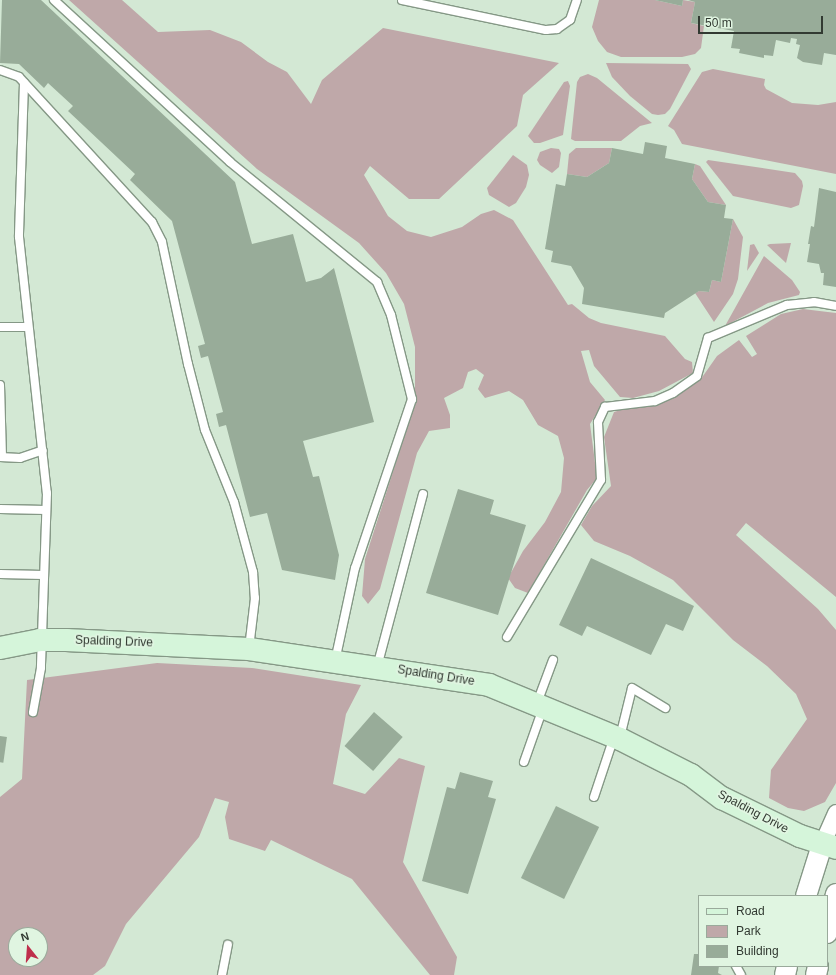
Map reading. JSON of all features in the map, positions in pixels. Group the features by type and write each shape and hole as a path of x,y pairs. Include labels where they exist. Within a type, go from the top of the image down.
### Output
{"main road":[{"name":"Spalding Drive","path":"0,648 40,640 249,648 489,685 617,738 691,775 722,798 829,846"}],"street":[{"path":"806,895 829,846 836,812"},
{"path":"828,929 836,894"}],"lane":[{"path":"54,0 230,162 377,282 391,315 412,399 355,568 335,661"},
{"path":"402,0 546,30 557,29 570,20 577,0"},
{"path":"0,70 18,77 24,82 152,222 162,242 188,364 205,430 234,502 253,572 254,598 249,648"},
{"path":"24,82 19,237 43,450 46,510 40,640 41,668 33,712"},
{"path":"508,637 601,480 598,422 605,407 655,401 673,393 697,376 708,338 787,305 814,302 836,306"},
{"path":"0,327 28,327"},
{"path":"0,385 1,457 20,458 43,450"},
{"path":"377,667 423,494"},
{"path":"0,509 46,510"},
{"path":"0,574 43,574"},
{"path":"524,762 554,660"},
{"path":"594,797 617,738 632,688 665,708"},
{"path":"222,975 228,945"}],"green space":[{"path":"69,0 122,0 158,32 210,30 241,42 268,62 287,72 311,104 322,80 383,28 559,63 523,95 517,126 439,199 409,199 370,166 364,175 388,216 407,231 431,237 462,227 481,214 494,210 513,220 568,305 572,304 589,318 601,323 665,336 685,359 692,362 693,373 659,391 633,398 620,397 594,366 589,350 581,351 590,382 605,400 590,424 597,478 587,490 528,593 515,588 508,578 523,551 545,522 561,492 564,458 558,436 538,425 523,400 509,391 485,398 478,389 484,375 476,369 468,372 463,388 444,398 450,415 450,428 429,431 417,453 380,589 368,604 362,596 365,559 415,403 415,347 404,304 386,273 359,243 257,169"},
{"path":"599,0 655,0 682,6 683,0 695,2 691,23 704,26 701,48 695,54 682,57 621,57 607,52 598,41 592,27"},
{"path":"606,63 688,64 691,69 670,109 665,114 658,115 652,114 630,96 612,77"},
{"path":"713,69 765,79 764,85 766,89 792,103 818,105 836,102 836,174 682,144 674,130 668,126 702,72"},
{"path":"588,74 597,78 652,123 640,126 621,141 575,141 571,139 577,82 580,77"},
{"path":"568,81 570,86 563,135 540,143 534,143 528,136 564,82"},
{"path":"551,148 559,149 561,153 559,167 552,173 540,165 537,160 540,152"},
{"path":"576,148 612,148 609,163 587,177 567,174 569,154"},
{"path":"513,155 527,165 529,175 526,187 516,203 509,207 489,195 487,188"},
{"path":"708,160 795,173 802,181 803,186 799,205 791,208 733,196 706,162"},
{"path":"695,164 700,166 726,205 708,202 692,179"},
{"path":"733,219 743,237 738,279 733,294 714,322 695,293 699,291 709,292 712,280 721,282"},
{"path":"791,243 786,263 767,245 770,244"},
{"path":"754,244 759,253 747,271 750,245"},
{"path":"764,256 792,280 800,292 799,295 768,303 725,326"},
{"path":"803,309 836,313 836,597 746,523 736,535 818,609 836,630 836,783 825,802 804,811 788,808 769,798 771,770 807,719 796,694 767,666 733,640 673,580 630,556 594,541 581,525 592,506 611,486 604,437 614,412 683,391 703,376 717,356 739,340 752,357 757,354 746,336 781,314"},
{"path":"157,663 252,668 361,685 346,714 333,784 365,794 399,758 425,766 403,862 457,957 454,975 430,975 352,879 271,840 265,851 229,839 225,817 229,802 215,798 199,837 126,924 105,966 93,975 0,975 0,797 22,779 27,680"}],"building":[{"path":"2,0 41,0 235,182 252,244 293,234 306,282 321,278 334,268 374,422 303,441 313,477 319,476 339,555 335,580 282,570 267,513 250,517 226,425 219,427 216,414 223,412 208,356 201,358 198,346 205,344 172,221 130,180 135,174 68,111 73,106 48,83 44,88 19,64 0,63"},
{"path":"655,0 683,0 682,6"},
{"path":"688,0 836,0 836,55 824,53 822,65 803,62 797,58 800,45 796,44 797,39 791,38 790,43 776,40 773,56 764,55 764,58 739,53 740,49 731,48 734,31 691,23 695,2"},
{"path":"645,142 667,146 665,158 695,164 692,179 708,202 726,205 724,218 733,219 721,282 712,280 709,292 699,291 665,313 664,318 582,304 584,288 571,266 551,262 553,251 545,249 556,184 565,186 567,174 587,177 609,163 612,148 643,154"},
{"path":"819,188 836,192 836,287 823,285 824,273 821,273 819,264 807,262 810,244 808,244 811,226 814,227"},
{"path":"458,489 494,500 490,514 526,525 498,615 426,593"},
{"path":"591,558 694,606 683,631 666,624 651,655 587,626 582,636 559,625"},
{"path":"374,712 403,737 373,771 344,746"},
{"path":"0,736 7,737 3,763 0,762"},
{"path":"460,772 493,781 488,797 496,799 468,894 422,881 447,787 455,789"},
{"path":"556,806 599,827 564,899 521,878"},
{"path":"694,954 698,954 698,967 719,967 718,973 722,975 691,975"}]}
